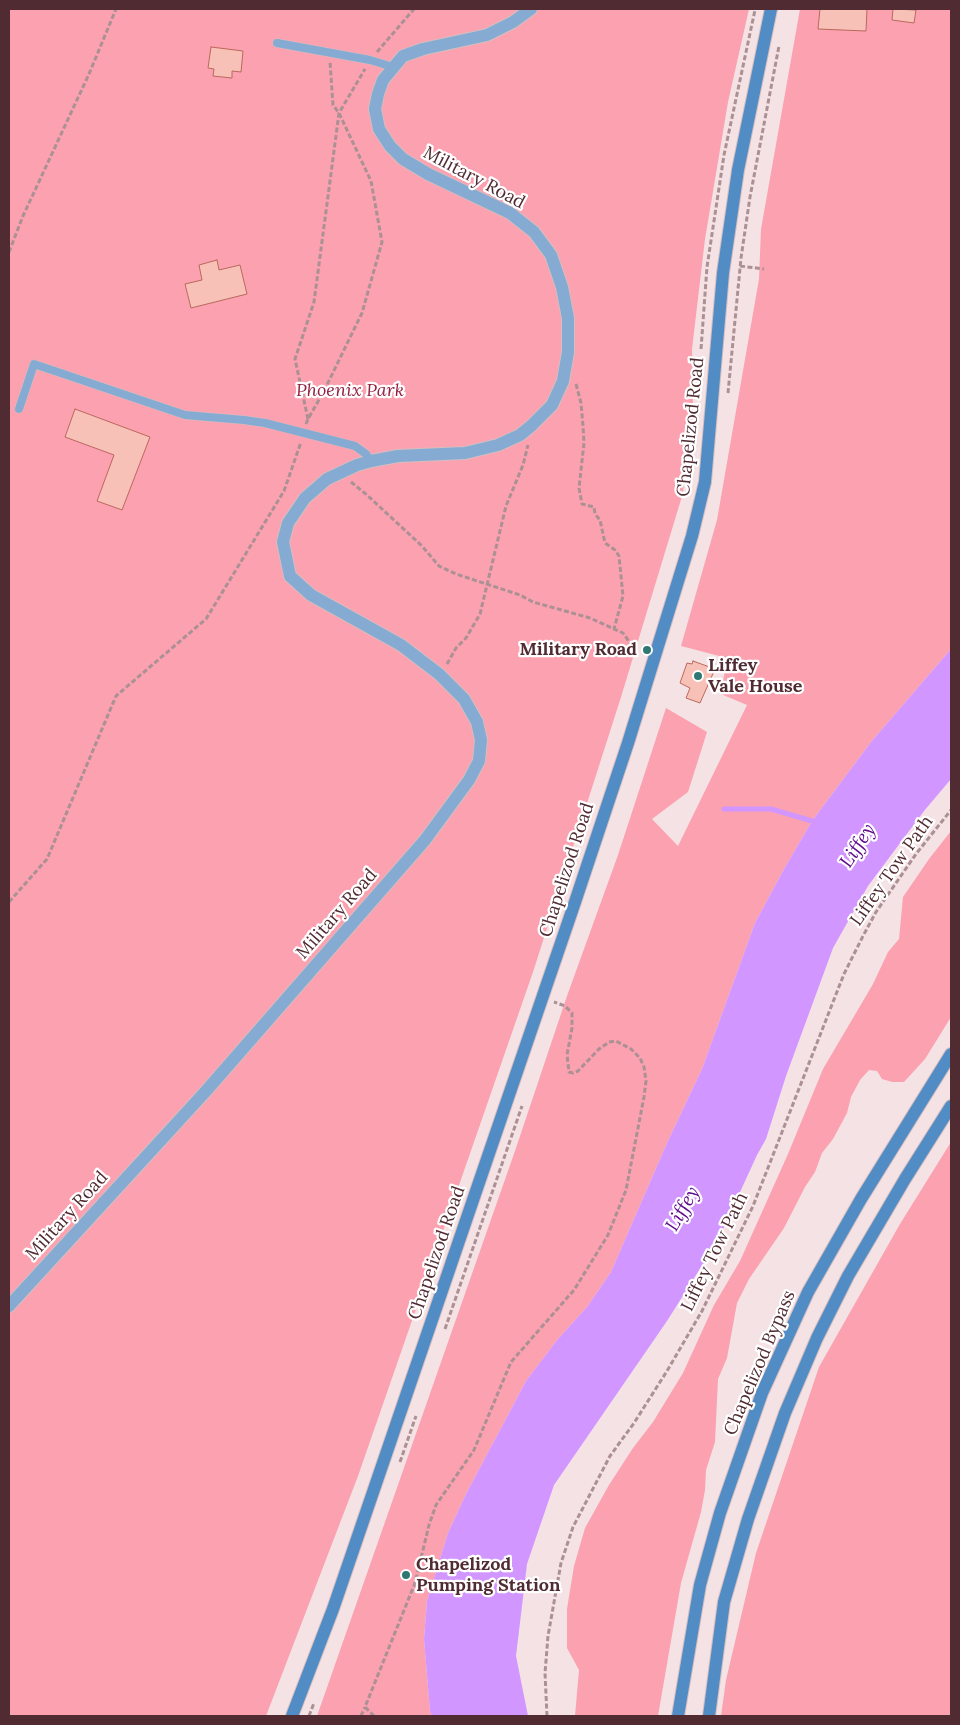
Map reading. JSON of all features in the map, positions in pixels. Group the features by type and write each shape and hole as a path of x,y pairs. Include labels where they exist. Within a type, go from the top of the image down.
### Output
{"main road":[{"name":"Chapelizod Road","path":"292,1716 332,1609 543,998 628,743 692,536 705,482 723,273 738,170 771,9"},
{"name":"Chapelizod Bypass","path":"678,1716 700,1585 720,1513 762,1393 808,1292 861,1199 951,1054"},
{"path":"709,1716 724,1602 748,1518 785,1413 817,1338 848,1276 905,1179 951,1106"}],"street":[{"name":"Military Road","path":"9,1306 212,1083 425,840 469,780 479,760 481,740 477,722 464,699 439,674 401,646 311,595 290,576 283,542 288,523 305,498 327,479 357,465 371,461 398,456 465,453 498,445 531,426 552,405 563,381 568,352 568,318 562,287 551,255 534,232 510,213 428,174 403,159 390,146 379,129 375,109 383,80 403,56 487,35 513,22 531,9"}],"lane":[{"path":"277,42 330,51 393,67"},
{"path":"19,409 34,364 186,415 244,420 355,446 366,454 371,461"}],"path":[{"path":"9,252 23,216 89,74 116,9"},
{"path":"308,419 295,359 314,302 339,113 370,60 414,9"},
{"path":"701,355 704,296 717,202 736,96 755,9"},
{"path":"9,902 47,859 116,696 206,619 284,491 308,419 324,391 362,312 382,242 370,181 339,113 333,104 330,51"},
{"path":"740,266 764,269"},
{"path":"574,378 581,403 583,426 583,451 579,488 582,504 594,507 595,514 600,520 605,543 615,550 619,556 623,596 614,629"},
{"path":"439,674 474,626 480,614 506,506 523,465 531,426"},
{"path":"342,473 422,546 439,566 520,595 533,602 590,618 624,634 635,650"},
{"name":"Liffey Tow Path","path":"547,1716 545,1673 548,1636 561,1563 573,1527 610,1456 634,1424 707,1302 753,1206 844,974 863,936 876,912 916,854 951,810"},
{"path":"361,1716 415,1583 429,1525 436,1505 474,1450 511,1362 574,1290 608,1235 626,1190 644,1097 646,1081 644,1067 640,1058 631,1048 616,1041 609,1042 578,1071 569,1072 567,1055 572,1028 572,1013 565,1006 543,998"},
{"path":"365,1707 374,1716"}],"green space":[{"name":"Phoenix Park","path":"9,9 749,9 728,102 705,239 692,349 693,409 683,493 621,697 533,972 358,1476 266,1716 9,1716"},
{"path":"800,9 951,9 951,649 871,742 812,821 784,869 755,923 702,1069 667,1143 611,1272 587,1307 557,1340 526,1381 466,1494 448,1533 427,1601 424,1639 432,1716 317,1716 515,1151 567,996 618,855 666,708 707,732 688,792 652,819 678,846 747,705 721,694 727,658 681,646 717,520 759,279 761,229"},
{"path":"951,831 951,1017 925,1059 904,1082 892,1082 882,1079 877,1071 869,1070 860,1080 851,1097 847,1113 833,1139 822,1153 815,1172 784,1228 749,1279 737,1303 727,1358 718,1379 715,1442 706,1470 701,1512 681,1583 658,1716 575,1716 579,1670 567,1648 567,1609 574,1566 585,1528 609,1485 633,1448 653,1422 683,1373 714,1305 740,1261 788,1154 823,1069 873,984 888,952 899,939 903,897"},
{"path":"951,1142 951,1716 721,1716 726,1680 756,1553 819,1367 900,1224"}],"water":[{"name":"Liffey","path":"951,649 951,779 924,811 868,886 833,948 786,1076 766,1139 718,1240 667,1321 554,1485 527,1564 516,1656 528,1716 432,1716 424,1639 427,1601 448,1533 466,1494 526,1381 557,1340 587,1307 611,1272 667,1143 702,1069 755,923 784,869 812,821 871,742"}],"building":[{"path":"820,9 867,9 866,31 818,29"},
{"path":"893,9 916,10 914,23 892,20"},
{"path":"211,47 243,51 241,72 232,71 232,78 213,76 214,69 208,68"},
{"path":"217,260 219,270 240,265 247,294 191,308 185,284 202,280 199,265"},
{"path":"75,409 150,437 122,510 97,501 114,455 65,437"},
{"name":"Liffey Vale House","path":"693,661 715,669 700,703 686,698 690,688 680,683 687,663 692,664"}],"waterway":[{"path":"724,809 771,809 812,821"}],"place":[{"name":"Military Road","path":"647,650"},
{"name":"Liffey Vale House","path":"698,676"},
{"name":"Chapelizod Pumping Station","path":"406,1575"}]}
